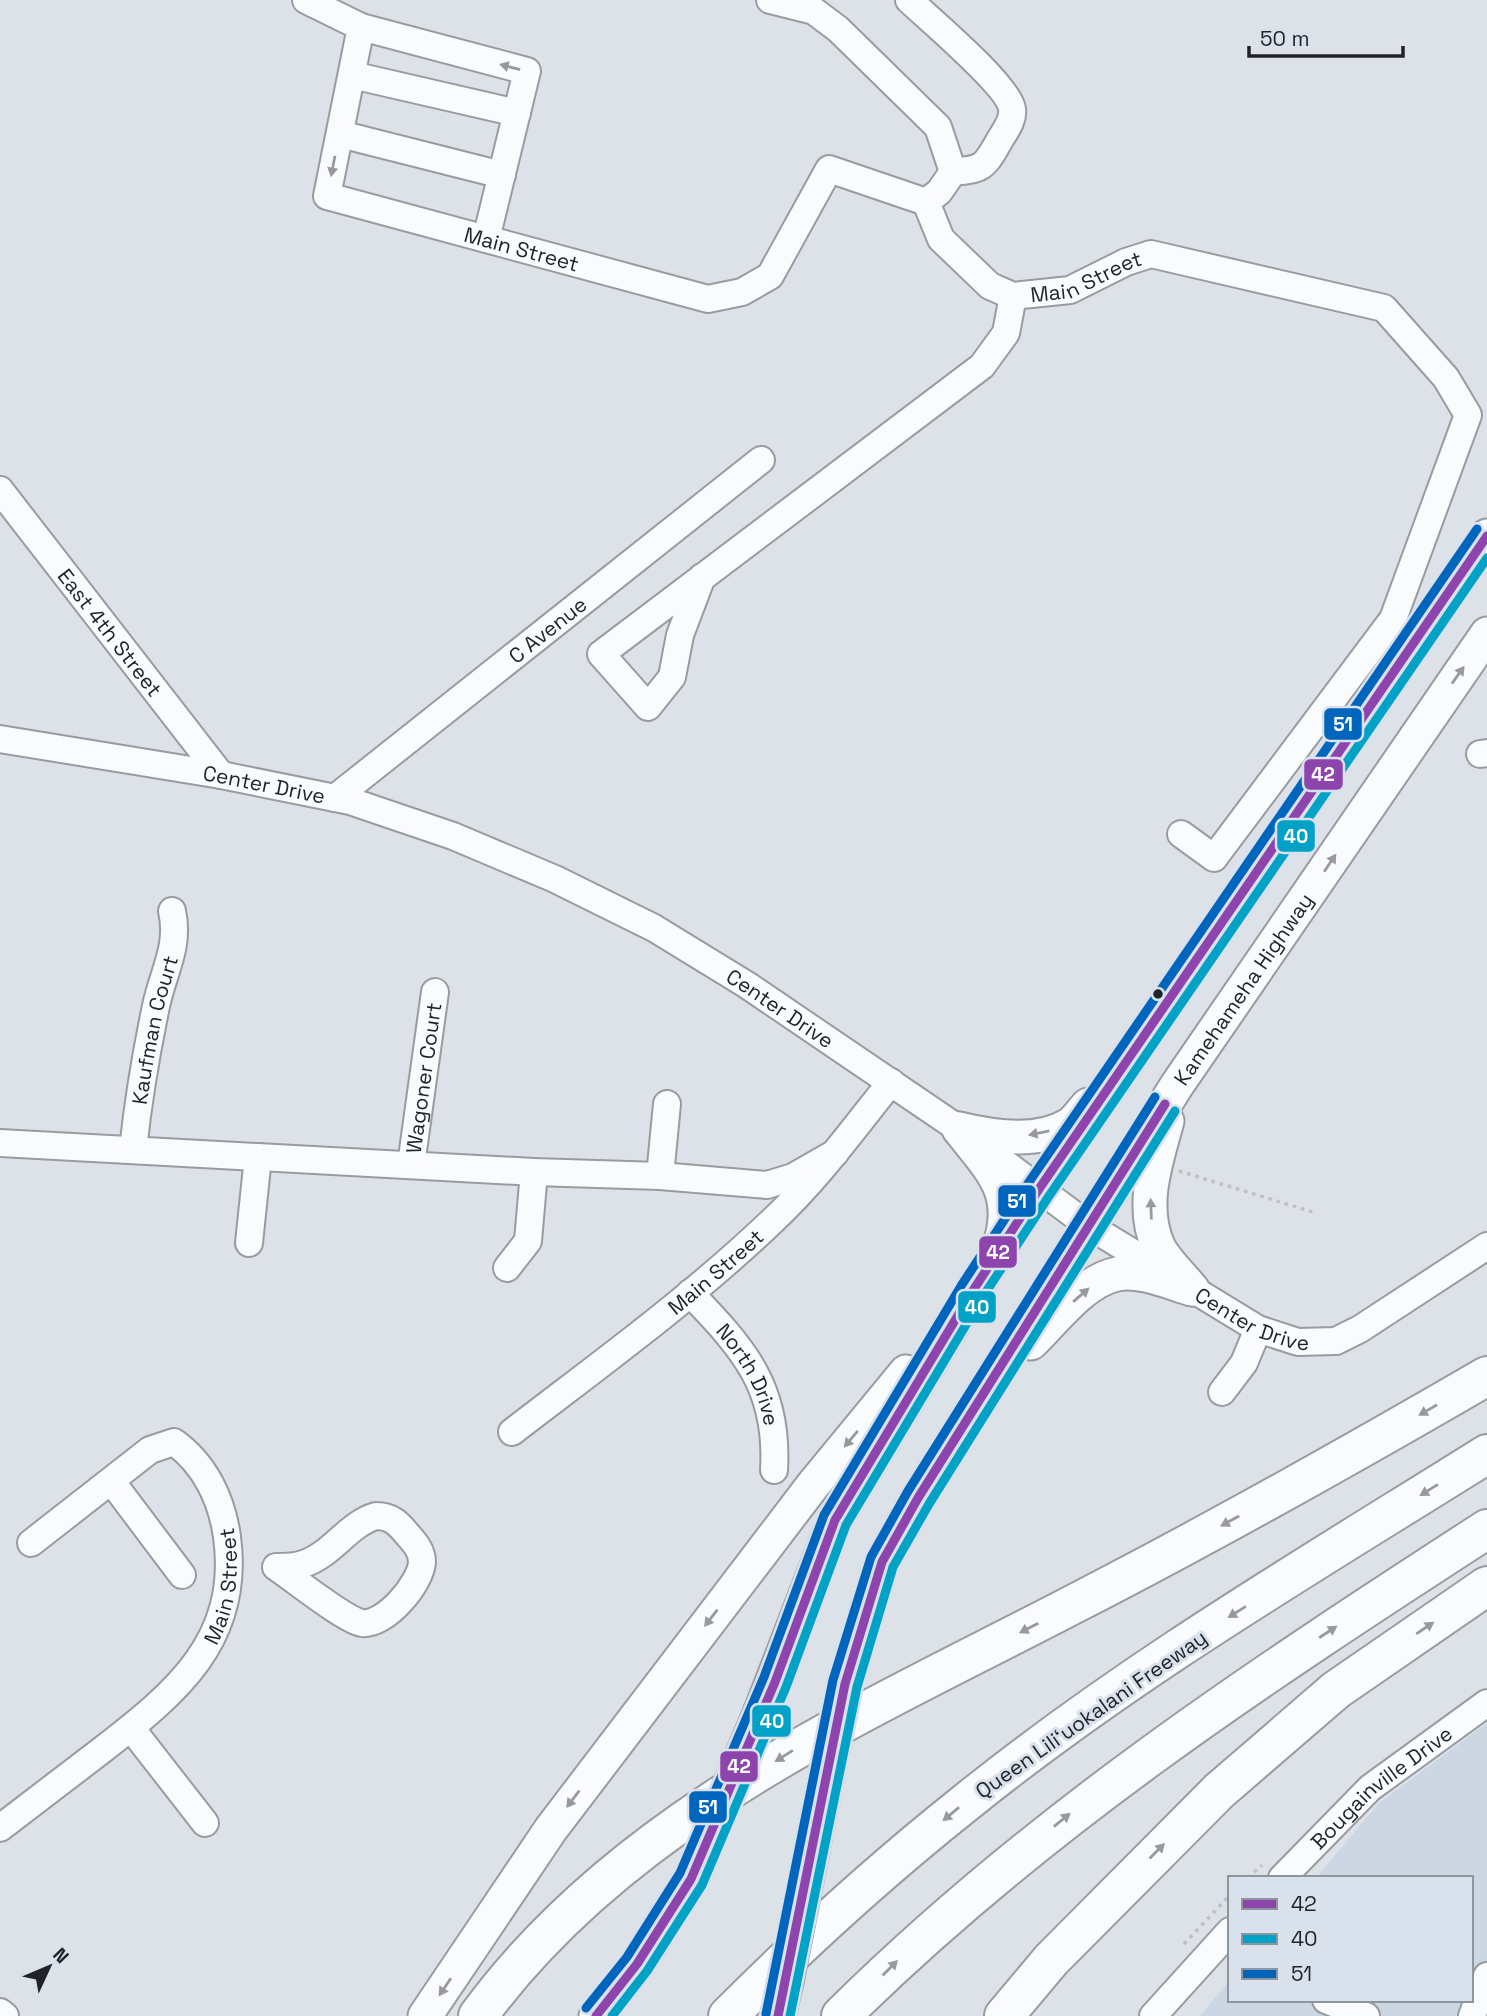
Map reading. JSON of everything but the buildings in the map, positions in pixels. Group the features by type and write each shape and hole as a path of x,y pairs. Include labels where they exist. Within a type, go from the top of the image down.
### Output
{"highway":[{"path":"478,2016 533,1952 604,1881 692,1813 793,1750 1134,1573 1347,1457 1487,1376"},
{"name":"Queen Liliʻuokalani Freeway","path":"728,2016 881,1872 965,1802 1152,1667 1487,1454"},
{"path":"841,2016 905,1953 993,1876 1084,1803 1303,1648 1487,1530"},
{"path":"1004,2016 1051,1960 1219,1791 1336,1690 1487,1586"},
{"path":"512,2016 568,1938 635,1876 692,1813"},
{"path":"1015,2016 1109,1900"}],"main road":[{"path":"596,2016 637,1964 691,1879 761,1711 835,1520 972,1292 1039,1189 1487,536"},
{"name":"Kamehameha Highway","path":"778,2016 845,1684 882,1562 918,1498 1177,1085 1487,634"},
{"path":"960,1129 993,1137 1037,1135 1069,1125 1128,1062"},
{"path":"1177,1085 1151,1179 1150,1217 1159,1247 1192,1289"},
{"path":"960,1129 1003,1192 1008,1217 999,1250"},
{"path":"996,1375 1085,1290 1117,1273 1143,1276 1192,1289"},
{"path":"425,2016 551,1829 813,1485 972,1292"},
{"path":"784,2016 786,1982"}],"street":[{"path":"307,0 361,27 527,71 486,239"},
{"path":"770,0 814,11 838,29 938,127 953,172"},
{"path":"909,0 1003,89 1012,109 1012,120 986,164 977,170 953,172"},
{"name":"Main Street","path":"361,27 327,196 708,299 742,292 770,276 829,169 926,201 941,239 949,248 990,286 1013,296 1070,290 1126,262 1151,254 1384,308 1446,378 1468,415 1393,619 1214,858 1181,834"},
{"path":"352,75 517,113"},
{"path":"340,134 502,175"},
{"path":"926,201 939,192 953,172"},
{"path":"702,577 680,635 672,677 648,708 601,654 702,577 982,366 1006,333 1013,296"},
{"name":"C Avenue","path":"335,798 761,460"},
{"name":"East 4th Street","path":"0,490 221,775"},
{"name":"Center Drive","path":"0,739 221,775 335,798 453,836 555,879 654,928 747,985 960,1129 1089,1226 1258,1329 1298,1342 1336,1341 1360,1329 1487,1246"},
{"name":"Kaufman Court","path":"133,1150 139,1085 158,997 174,950 176,929 172,911"},
{"name":"Wagoner Court","path":"411,1166 435,992"},
{"name":"Main Street","path":"512,1432 690,1293 771,1223 835,1153 891,1082"},
{"path":"660,1176 667,1104"},
{"path":"0,1143 411,1166 660,1176 767,1185 793,1177 835,1153"},
{"path":"249,1243 258,1157"},
{"path":"507,1268 528,1241 534,1172"},
{"name":"North Drive","path":"690,1293 732,1337 759,1377 773,1422 774,1470"},
{"path":"1222,1392 1244,1363 1258,1329"},
{"name":"Main Street","path":"0,1828 171,1694 200,1660 217,1627 227,1596 231,1566 219,1500 192,1455 174,1443 150,1450 31,1544"},
{"path":"112,1482 182,1575"},
{"path":"231,1566 303,1565 323,1554 365,1520 376,1516 388,1517 399,1524 418,1548 421,1559 418,1574 391,1612 380,1620 366,1623 357,1621 276,1567"},
{"name":"Bougainville Drive","path":"1284,1876 1370,1788 1487,1703"},
{"path":"131,1728 205,1823"},
{"path":"1153,2016 1219,1958 1228,1936"},
{"path":"1472,2016 1487,1976"},
{"path":"1331,2002 1366,2016"},
{"path":"0,2012 5,2016"}],"path":[{"path":"1170,1168 1316,1213"}],"shaded area":[{"path":"1487,1723 1487,2016 1200,2016 1228,1982 1228,2002 1473,2002 1473,1876 1318,1876 1379,1803"}],"transit line":[{"name":"51","path":"586,2008 627,1957 680,1873 764,1677 824,1515 961,1286 1029,1182 1477,529"},
{"name":"42","path":"596,2016 637,1964 691,1879 775,1682 835,1520 972,1292 1039,1189 1487,536"},
{"name":"40","path":"612,2016 647,1971 702,1885 786,1687 846,1525 982,1298 1049,1196 1487,558"},
{"name":"51","path":"766,2014 833,1680 871,1557 908,1491 1155,1097"},
{"name":"42","path":"778,2016 845,1684 882,1562 918,1498 1165,1104"},
{"name":"40","path":"790,2016 857,1687 893,1567 929,1504 1175,1111"}]}
